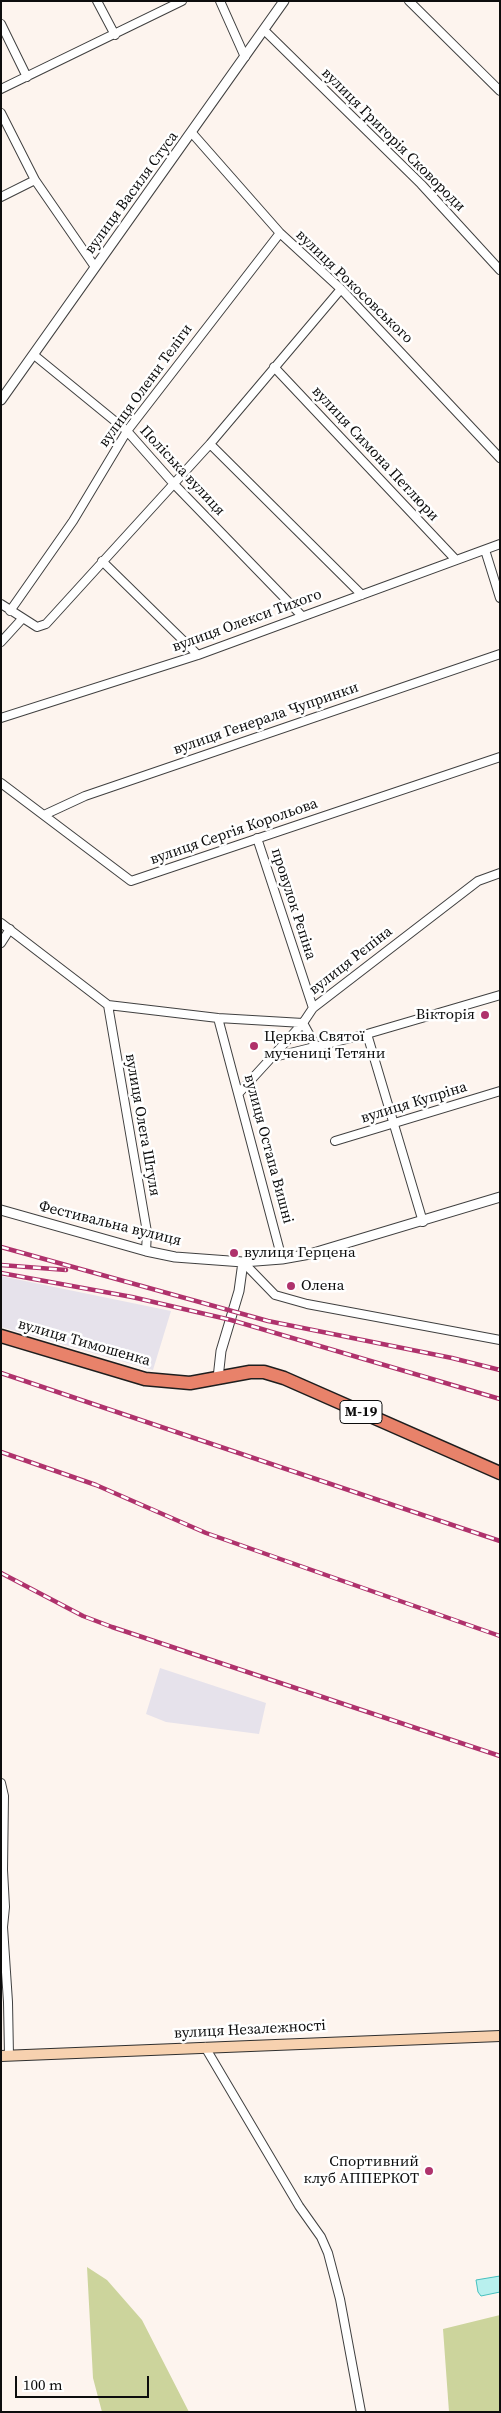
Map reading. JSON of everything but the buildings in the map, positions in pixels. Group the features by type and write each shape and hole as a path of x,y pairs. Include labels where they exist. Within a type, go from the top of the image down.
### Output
{"highway":[{"name":"вулиця Тимошенка","path":"1,1336 145,1379 190,1382 218,1378"},
{"name":"М-19","path":"218,1378 250,1372 264,1372 284,1378 500,1473"}],"main road":[{"name":"вулиця Незалежності","path":"5,2056 93,2054 204,2047 500,2036"}],"street":[{"path":"97,1 114,35"},
{"path":"1,89 182,1"},
{"path":"220,1 244,57"},
{"name":"вулиця Василя Стуса","path":"1,400 284,1"},
{"path":"409,1 500,91"},
{"path":"1,24 27,77"},
{"name":"вулиця Григорія Сковороди","path":"264,30 420,184 500,270"},
{"path":"1,112 34,180 96,266"},
{"name":"вулиця Рокосовського","path":"192,133 280,233 341,289 500,458"},
{"path":"1,197 34,180"},
{"name":"вулиця Олени Теліги","path":"10,611 73,521 127,431 280,233"},
{"path":"1,604 36,628 46,624 210,444 341,289"},
{"name":"Поліська вулиця","path":"34,355 127,431 173,483 302,616"},
{"name":"вулиця Симона Петлюри","path":"274,367 456,560"},
{"path":"210,444 362,595"},
{"name":"вулиця Олекси Тихого","path":"1,718 198,655 500,544"},
{"path":"485,550 500,598"},
{"path":"102,561 198,655"},
{"path":"1,642 22,619"},
{"name":"вулиця Генерала Чупринки","path":"44,815 85,796 500,654"},
{"name":"вулиця Сергія Корольова","path":"1,783 131,882 500,757"},
{"name":"провулок Рєпіна","path":"257,838 313,1008"},
{"name":"вулиця Рєпіна","path":"239,1093 274,1057 303,1023 313,1008 478,881 500,873"},
{"path":"1,923 108,1005 218,1018 303,1023 316,1047"},
{"path":"1,943 10,929"},
{"path":"274,1057 367,1034 500,995"},
{"name":"вулиця Олега Штуля","path":"108,1005 147,1232 146,1251"},
{"name":"вулиця Остапа Вишні","path":"218,1018 282,1259"},
{"path":"367,1034 423,1222"},
{"name":"вулиця Купріна","path":"335,1141 393,1125 500,1091"},
{"name":"Фестивальна вулиця","path":"1,1210 146,1251 175,1256 243,1262 282,1259 338,1247 500,1197"},
{"path":"243,1262 275,1295 307,1304 500,1340"},
{"path":"218,1378 220,1356 239,1291 243,1262"},
{"path":"1,1783 4,1796 3,1870 5,1907 2,1927 8,2002 5,2056"},
{"path":"204,2047 299,2206 321,2237 328,2253 340,2299 361,2412"}],"shaded area":[{"path":"1,1276 171,1311 153,1370 1,1327"},
{"path":"160,1668 266,1703 259,1734 166,1722 146,1714"}],"green space":[{"path":"87,2267 107,2280 142,2320 189,2412 102,2412 93,2378"},
{"path":"500,2315 500,2412 449,2412 443,2329"}],"water":[{"path":"500,2276 500,2292 481,2296 478,2292 476,2280"}],"railway":[{"path":"1,1247 268,1321 452,1358 500,1370"},
{"path":"1,1265 66,1270"},
{"path":"1,1273 132,1297 231,1320 500,1399"},
{"path":"1,1373 500,1541"},
{"path":"1,1452 96,1485 206,1533 500,1636"},
{"path":"1,1573 83,1616 112,1627 500,1756"}],"place":[{"name":"Вікторія","path":"485,1015"},
{"name":"Церква Святої мучениці Тетяни","path":"254,1046"},
{"name":"вулиця Герцена","path":"234,1253"},
{"name":"Олена","path":"291,1286"},
{"name":"Спортивний клуб АППЕРКОТ","path":"429,2171"}]}
